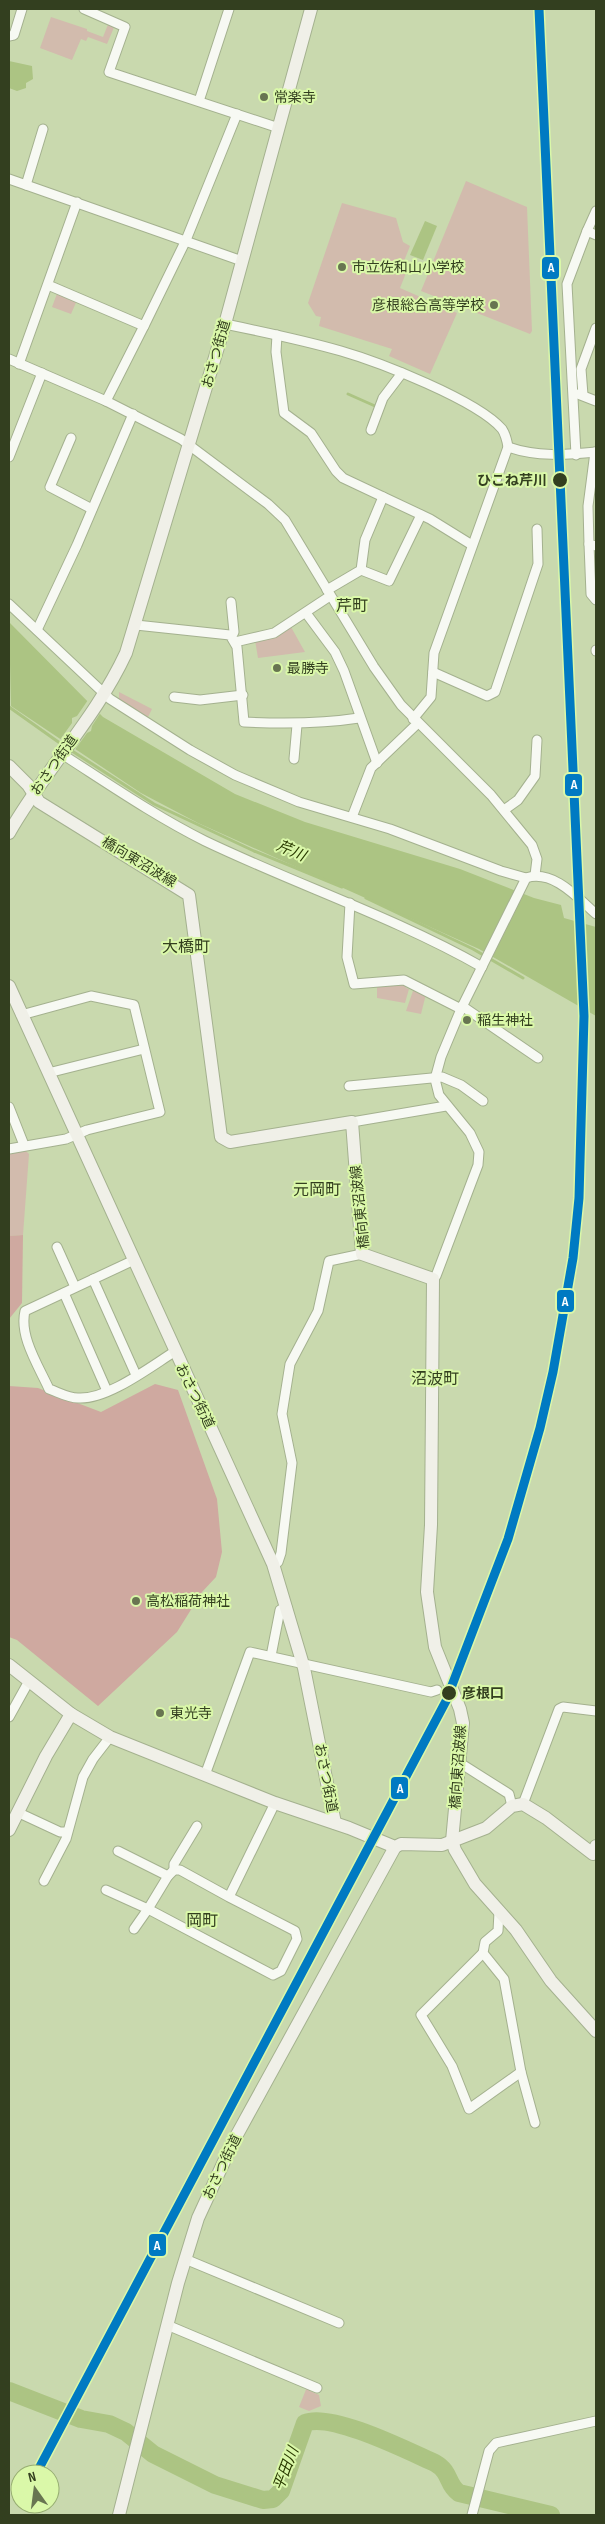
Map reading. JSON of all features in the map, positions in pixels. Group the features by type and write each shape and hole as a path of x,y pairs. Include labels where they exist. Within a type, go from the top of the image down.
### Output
{"street":[{"path":"9,36 14,34 22,9"},
{"path":"84,9 97,11 125,27 109,72 279,128"},
{"path":"199,101 229,9"},
{"name":"おさつ街道","path":"9,833 33,794 66,755 117,672 136,625 225,324 311,9"},
{"path":"106,401 186,240 237,114"},
{"path":"26,185 43,129"},
{"path":"9,179 242,261"},
{"path":"19,364 77,202"},
{"path":"576,455 567,284 596,210"},
{"path":"587,231 596,235"},
{"path":"48,285 144,326"},
{"path":"225,324 342,351 402,373 482,412 502,430 508,447 434,654 430,697 415,721 371,768 352,817"},
{"path":"583,395 581,369 596,328"},
{"path":"276,335 276,352 284,413 311,433 336,471 344,478 420,515 472,545"},
{"path":"9,360 106,401 190,444 268,504 285,520 374,666 415,721 504,810 536,851 538,859 462,1008 441,1057 435,1079 439,1096 470,1133 479,1152 478,1165 433,1279"},
{"path":"9,457 42,373"},
{"path":"371,430 384,398 402,373"},
{"path":"573,393 596,401"},
{"path":"37,630 134,414"},
{"path":"70,438 50,487 92,509"},
{"path":"508,447 522,452 576,455 595,452 593,497 588,506 593,545 591,594 596,600"},
{"path":"136,625 233,639 274,633 306,613 329,593 361,570 365,540 384,497"},
{"path":"361,570 389,581 420,515"},
{"path":"433,672 487,696 494,692 538,564 537,529"},
{"path":"231,602 233,639 243,695 244,722 297,725 360,718"},
{"path":"9,604 102,696 235,775 299,802 352,817 527,879 554,881 572,893 596,914"},
{"path":"306,613 335,652 350,686 377,763"},
{"path":"174,696 200,700 243,695"},
{"path":"294,759 297,725"},
{"path":"504,810 518,800 535,776 537,740"},
{"path":"66,755 139,804 205,840 484,963"},
{"name":"橋向東沼波線","path":"9,766 28,785 39,802 189,895 221,1137 230,1142 352,1122 362,1254 433,1279 431,1525 427,1592 435,1647 460,1709 463,1723 452,1841"},
{"path":"350,903 347,957 354,984 404,980 462,1008 538,1058"},
{"name":"おさつ街道","path":"9,987 132,1261 244,1498 273,1564 303,1665 335,1823"},
{"path":"9,1149 66,1139 76,1134 160,1112 134,1005 92,996 22,1015"},
{"path":"48,1073 144,1049"},
{"path":"349,1086 435,1079 450,1080 483,1101"},
{"path":"352,1122 446,1106"},
{"path":"9,1107 24,1145"},
{"path":"57,1247 75,1287"},
{"path":"273,1564 278,1562 281,1553 292,1463 282,1414 290,1364 318,1311 329,1261 362,1254"},
{"path":"132,1261 25,1310 22,1322 27,1339 49,1389 78,1398 95,1397 174,1352"},
{"path":"93,1279 136,1375"},
{"path":"64,1293 107,1390"},
{"path":"271,1656 280,1610 287,1607"},
{"path":"205,1775 250,1652 431,1692 437,1690"},
{"path":"9,1665 71,1714 110,1736 275,1803 335,1823 394,1847 405,1844 442,1845 486,1828 517,1805 559,1709 563,1707 596,1711"},
{"path":"9,1717 30,1681"},
{"path":"9,1830 71,1714"},
{"path":"44,1881 66,1839 83,1777 93,1759 110,1736"},
{"path":"460,1763 510,1794 517,1805 546,1818 595,1852"},
{"path":"230,1897 275,1803"},
{"path":"17,1812 60,1832 67,1832"},
{"path":"134,1929 171,1873 174,1864 197,1826"},
{"path":"452,1841 475,1884 516,1930 551,1981 596,2031"},
{"name":"おさつ街道","path":"119,2515 167,2325 198,2218 233,2142 394,1847"},
{"path":"106,1890 148,1909 272,1975 281,1971 297,1939 295,1931 180,1870 171,1873 118,1851"},
{"path":"499,1912 498,1931 485,1942 483,1953 421,2015 452,2066 469,2109 521,2072"},
{"path":"483,1953 504,1979 521,2072 535,2123"},
{"path":"185,2259 339,2323"},
{"path":"167,2325 317,2388"},
{"path":"472,2515 489,2451 496,2443 505,2439 596,2421"}],"shaded area":[{"path":"51,17 87,29 87,31 103,37 109,22 115,25 107,44 88,37 86,41 81,39 72,60 40,48"},
{"name":"彦根総合高等学校","path":"466,181 527,207 532,331 530,334 421,291"},
{"path":"342,203 396,218 403,242 410,246 404,261 410,263 400,288 457,313 430,374 389,356 392,349 319,326 321,317 316,316 308,303"},
{"path":"58,291 78,298 71,314 52,307"},
{"path":"291,627 305,652 258,658 255,640"},
{"path":"119,692 152,709 147,719 119,700"},
{"path":"405,983 406,988 409,989 405,1003 377,998 377,984"},
{"path":"414,988 426,994 421,1014 406,1011"},
{"path":"24,1149 29,1154 23,1235 9,1236 9,1152"},
{"path":"23,1235 22,1303 9,1319 9,1236"},
{"path":"155,1384 178,1390 217,1499 222,1552 216,1577 202,1592 177,1632 98,1706 17,1640 9,1637 9,1386 38,1388 101,1412"},
{"path":"307,2387 310,2388 310,2391 319,2395 321,2406 309,2411 299,2407"}],"water":[{"path":"9,61 32,66 33,79 26,83 26,88 17,91 9,88"},
{"path":"425,221 437,226 423,260 410,255"},
{"name":"芹川","path":"9,622 103,717 235,794 305,822 460,869 534,898 561,905 564,918 596,927 596,1016 479,949 198,823 141,793 11,706"}],"pier":[{"path":"88,700 101,712 91,731 87,733 74,751 59,741 72,723 72,718 77,716"}],"waterway":[{"path":"348,394 375,406"},
{"path":"9,707 64,746"},
{"name":"芹川","path":"69,749 154,804 254,851 342,887"},
{"path":"366,898 473,949 523,978"},
{"name":"平田川","path":"9,2391 81,2419 109,2424 126,2432 153,2454 215,2485 263,2500 273,2499 281,2491 305,2423 317,2421 332,2423 370,2434 435,2463 444,2471 452,2486 459,2493 551,2515"}],"transit line":[{"name":"A","path":"41,2464 446,1701 508,1539 540,1428 553,1372 573,1258 579,1198 584,1016 539,9"}],"place":[{"name":"常楽寺","path":"264,97"},
{"name":"市立佐和山小学校","path":"342,267"},
{"name":"彦根総合高等学校","path":"494,305"},
{"name":"ひこね芹川","path":"560,480"},
{"name":"最勝寺","path":"277,668"},
{"name":"稲生神社","path":"467,1020"},
{"name":"高松稲荷神社","path":"136,1601"},
{"name":"彦根口","path":"449,1693"},
{"name":"東光寺","path":"160,1713"}],"district":[{"name":"芹町","path":"352,606"},
{"name":"大橋町","path":"186,947"},
{"name":"元岡町","path":"317,1190"},
{"name":"沼波町","path":"435,1379"},
{"name":"岡町","path":"202,1921"}]}
